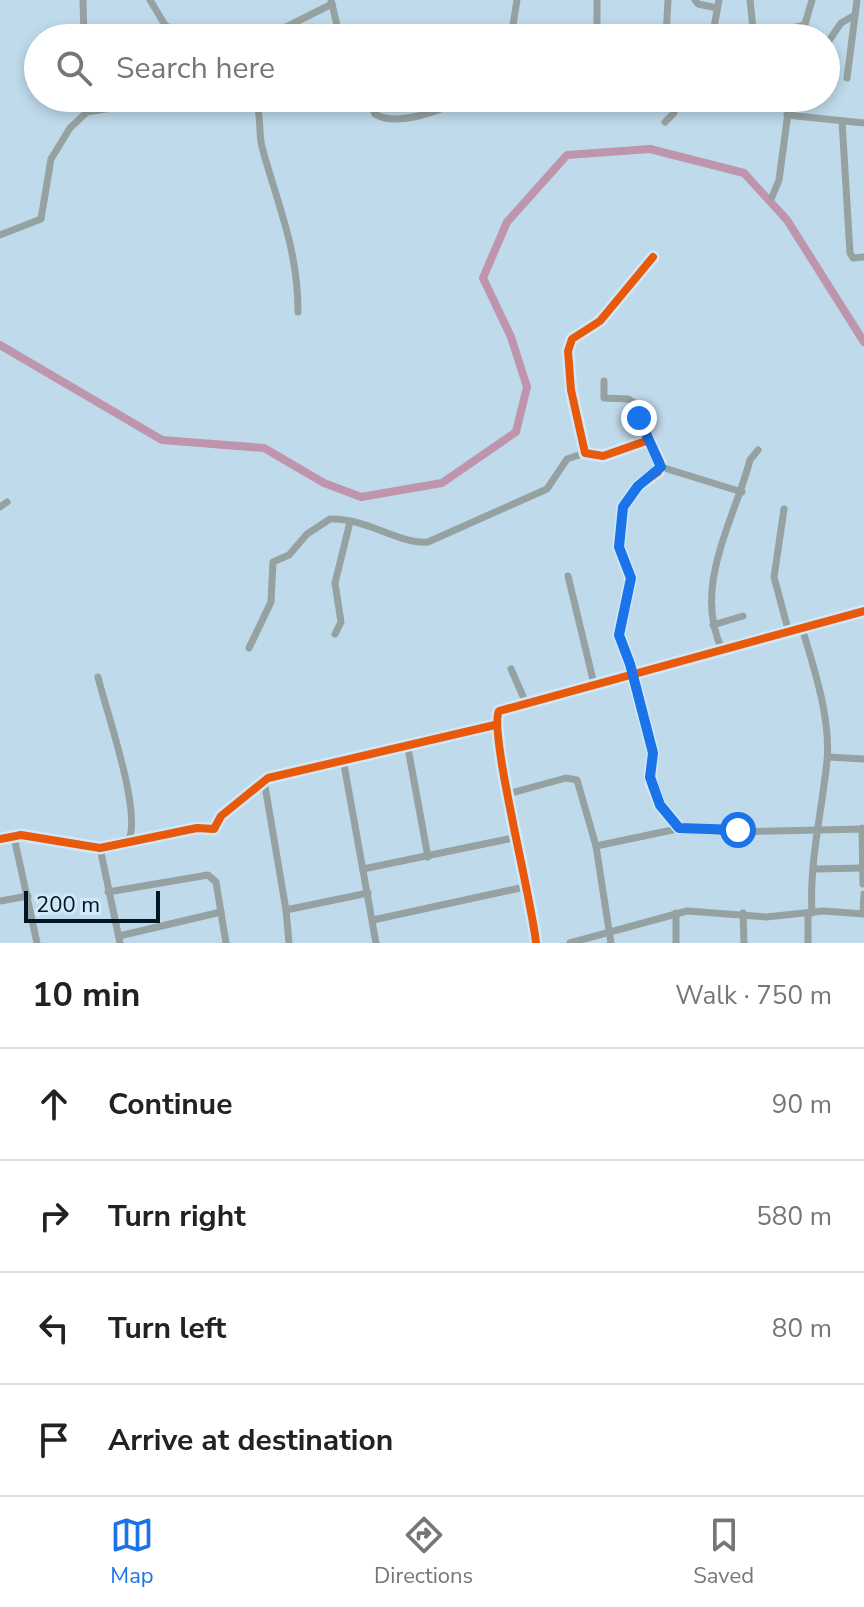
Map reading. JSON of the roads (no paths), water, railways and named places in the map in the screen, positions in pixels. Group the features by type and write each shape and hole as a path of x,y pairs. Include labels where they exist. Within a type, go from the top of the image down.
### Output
{"street":[{"path":"83,0 84,24"},
{"path":"150,0 164,24"},
{"path":"513,24 517,0"},
{"path":"597,0 597,24"},
{"path":"667,24 668,0"},
{"path":"695,0 698,4 718,4 714,24"},
{"path":"750,0 753,24"},
{"path":"804,24 812,0"},
{"path":"847,78 857,0"},
{"path":"290,24 332,2 337,24"},
{"path":"840,24 855,15"},
{"path":"0,235 41,219 51,159 68,130 87,112"},
{"path":"259,112 263,152 293,246 299,286 298,312"},
{"path":"374,112 390,118 423,112"},
{"path":"665,122 674,112"},
{"path":"772,197 779,180 788,112"},
{"path":"787,115 864,123"},
{"path":"842,121 850,253 853,258 864,257"},
{"path":"585,453 571,390 570,341 602,319 653,257"},
{"path":"604,381 604,398 628,399 638,405 648,440 661,467 742,492"},
{"path":"249,648 271,602 274,560 289,555 307,534 330,519 376,527 417,543 428,542 547,489 568,458 585,453 607,455 648,440"},
{"path":"723,651 713,625 711,581 750,460 758,450"},
{"path":"661,467 627,498 620,522 621,557 631,578 619,635 653,753 650,777 660,805 679,828"},
{"path":"784,509 774,573 789,633"},
{"path":"335,634 341,622 335,583 350,522"},
{"path":"568,576 594,684"},
{"path":"536,943 529,886 495,725 499,711 525,701 723,651 864,611"},
{"path":"713,625 743,616"},
{"path":"802,628 822,712 828,757 817,830 808,943"},
{"path":"511,669 525,701"},
{"path":"98,677 127,790 133,829 127,843"},
{"path":"0,839 14,837 100,848 197,828 214,829 221,816 264,780 407,743 495,725"},
{"path":"407,743 428,857"},
{"path":"828,757 864,759"},
{"path":"343,759 376,943"},
{"path":"508,794 574,778 580,786 596,846 611,943"},
{"path":"264,780 289,943"},
{"path":"596,846 679,828 863,828 863,884"},
{"path":"14,837 37,943"},
{"path":"363,869 518,837"},
{"path":"100,848 119,940 221,912"},
{"path":"816,869 862,868"},
{"path":"108,892 205,875 216,882 226,943"},
{"path":"373,920 529,886"},
{"path":"286,910 368,893"},
{"path":"570,943 676,913 743,913 776,917 863,914 864,894"},
{"path":"0,901 28,896"},
{"path":"676,913 676,943"},
{"path":"743,913 744,943"}],"waterway":[{"path":"0,345 162,440 264,448 324,483 361,497 442,483 516,432 527,387 511,337 483,278 507,222 567,155 650,149 744,173 787,220 864,342"}]}
